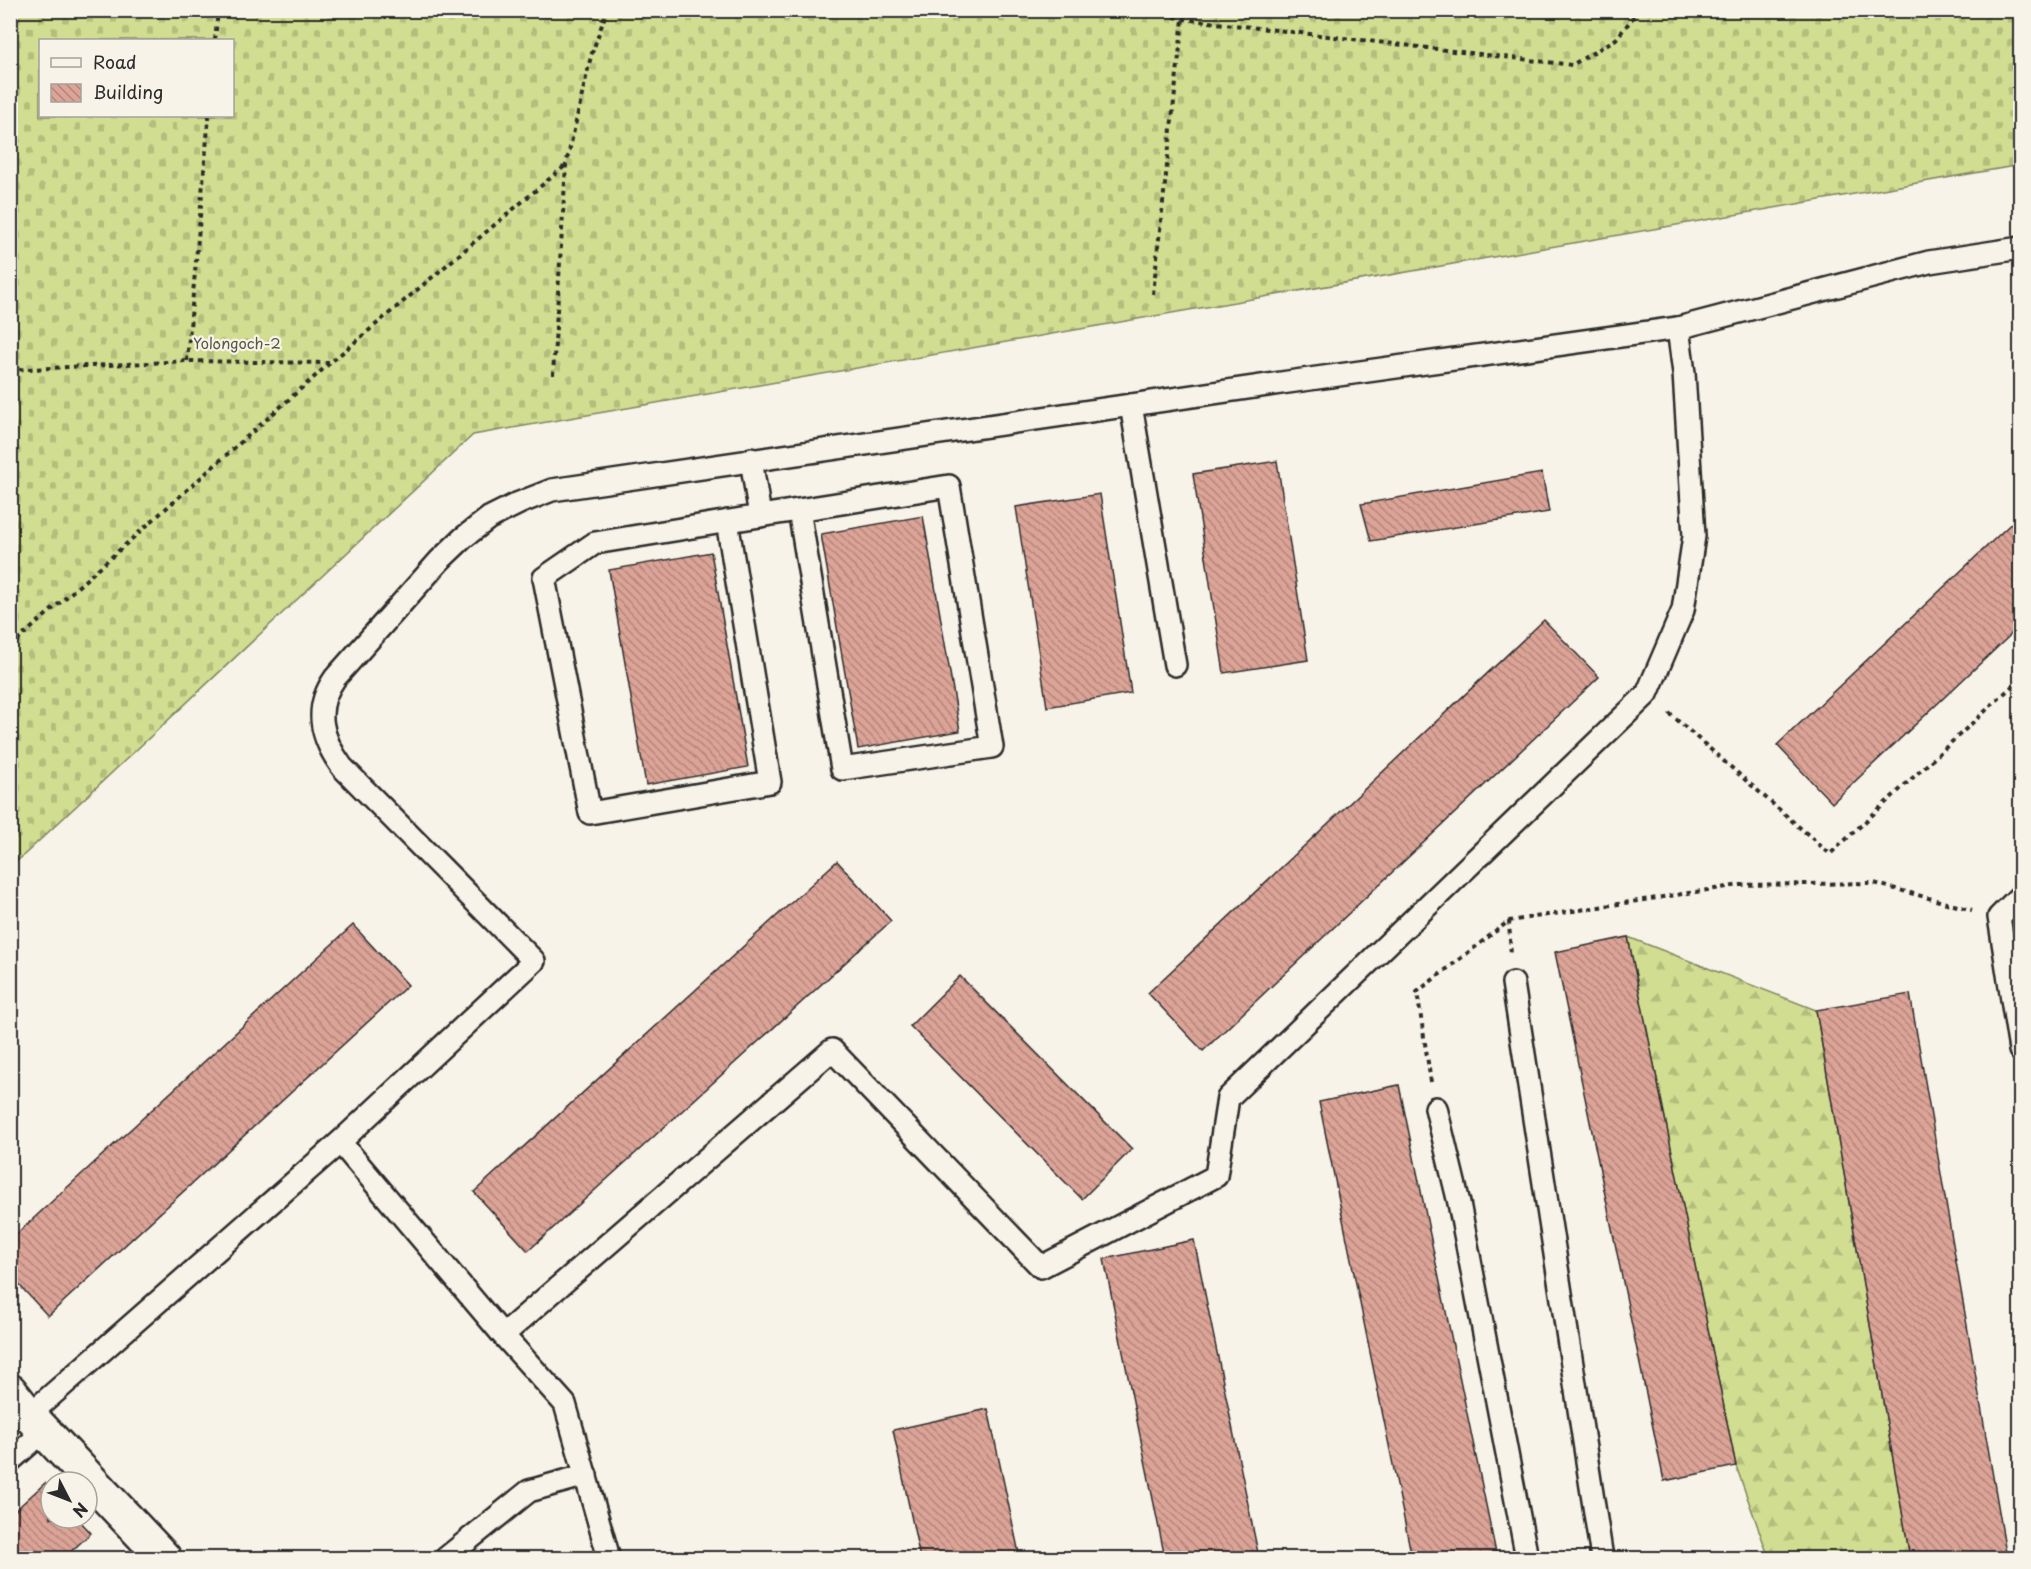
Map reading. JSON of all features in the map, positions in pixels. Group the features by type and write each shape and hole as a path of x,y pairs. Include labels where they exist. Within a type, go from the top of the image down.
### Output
{"street":[{"path":"28,1412 164,1558"}],"lane":[{"path":"10,1461 28,1412 340,1142 534,961 342,766 326,741 323,728 322,714 327,689 344,666 440,560 489,518 552,490 751,459 1678,328 1929,262 2020,248"},
{"path":"503,1335 832,1050 1041,1267 1216,1176 1228,1098 1647,694 1683,610 1694,536 1684,373 1678,328"},
{"path":"1131,405 1175,665"},
{"path":"751,459 760,516"},
{"path":"727,521 770,782 590,813 544,578 595,543 727,521 949,486 992,747 842,769 800,510"},
{"path":"2020,896 1999,917 2020,1050"},
{"path":"1513,983 1602,1558"},
{"path":"1436,1108 1459,1203 1527,1558"},
{"path":"340,1142 503,1335 565,1404 609,1558"},
{"path":"446,1558 529,1491 586,1475"}],"path":[{"path":"215,39 218,10"},
{"path":"553,375 566,165 591,56 607,10"},
{"path":"858,10 1167,13 1184,19 1572,64 1616,39 1639,10"},
{"path":"1153,294 1184,19"},
{"path":"187,361 209,117"},
{"path":"10,647 330,363 566,165"},
{"path":"10,370 187,361 330,363"},
{"path":"1647,694 1830,854 2020,679"},
{"path":"1436,1108 1417,992 1509,921 1740,885 1874,883 1999,917"}],"green space":[{"name":"Yolongoch-2","path":"11,10 2020,11 2020,165 473,435 11,867"},
{"path":"1628,937 1816,1010 1910,1558 1769,1558 1736,1466"}],"building":[{"path":"1277,461 1308,660 1224,673 1193,474"},
{"path":"1542,473 1549,512 1371,541 1361,504"},
{"path":"1100,494 1131,693 1047,707 1016,507"},
{"path":"2020,515 2020,626 1832,803 1777,745"},
{"path":"923,516 960,731 858,749 821,534"},
{"path":"711,552 748,767 646,785 609,570"},
{"path":"1544,620 1599,677 1203,1051 1148,993"},
{"path":"837,861 891,921 528,1251 474,1192"},
{"path":"353,925 408,985 48,1316 10,1275 10,1240"},
{"path":"1628,937 1736,1466 1664,1481 1555,952"},
{"path":"960,976 1132,1149 1082,1199 910,1026"},
{"path":"1910,994 2007,1558 1910,1558 1816,1010"},
{"path":"1399,1085 1497,1558 1412,1558 1319,1102"},
{"path":"1194,1240 1259,1558 1165,1558 1104,1259"},
{"path":"988,1409 1020,1558 920,1558 893,1430"},
{"path":"39,1488 39,1530 88,1530 91,1533 64,1558 10,1558 10,1515"}]}
